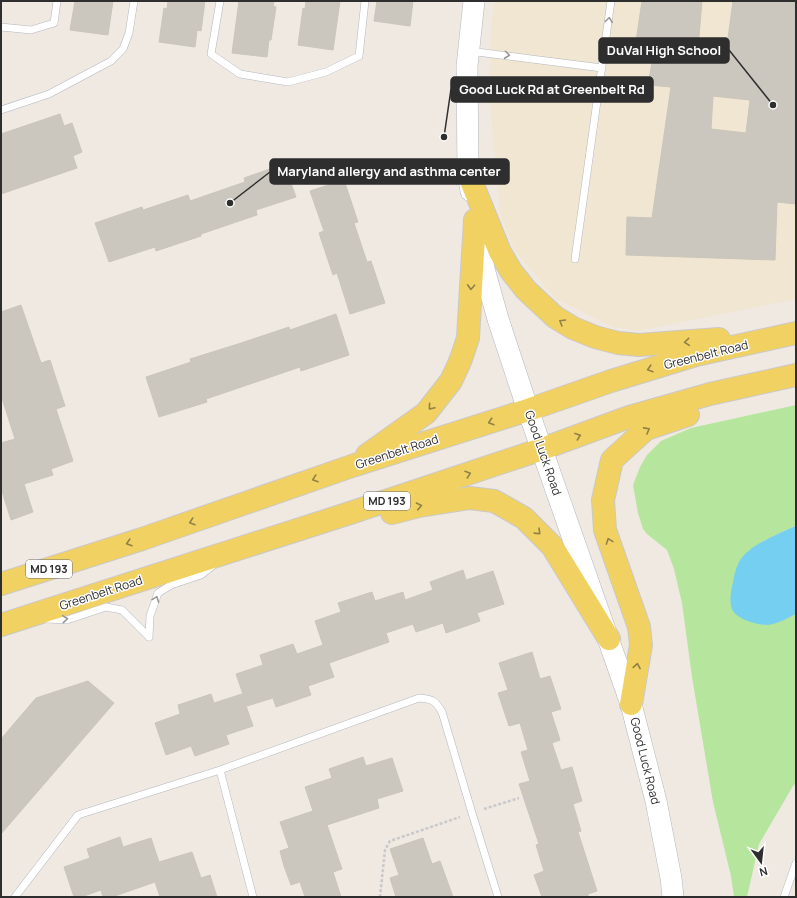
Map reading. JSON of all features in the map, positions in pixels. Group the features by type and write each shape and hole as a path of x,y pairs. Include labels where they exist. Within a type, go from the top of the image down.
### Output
{"main road":[{"name":"Good Luck Road","path":"474,1 467,76 468,173 484,269 498,319 528,410 631,704 656,801 671,878 673,897"},
{"path":"468,173 500,252 511,271 526,290 555,317 573,328 595,338 618,343 639,345 796,333"},
{"path":"352,466 426,413 451,381 461,359 468,338 475,220"},
{"name":"Greenbelt Road","path":"1,584 154,535 352,466 528,410 611,381 696,355 796,333"},
{"name":"Greenbelt Road","path":"1,625 350,513 542,449 629,417 710,394 796,375"},
{"path":"631,704 641,645 639,627 605,530 603,500 612,460 646,429 714,407 796,389"},
{"path":"231,552 420,506 470,498 494,501 524,518 552,546 608,639"}],"lane":[{"path":"1,27 31,30 54,23 57,1"},
{"path":"1,110 49,94 111,61 123,49 125,44 129,33 134,1"},
{"path":"220,1 211,54 240,74 288,82 326,72 359,56 364,1"},
{"path":"575,259 611,1"},
{"path":"469,50 602,68"},
{"path":"27,617 67,620 106,607 122,610 149,637 150,616 158,593 171,585 201,575 231,552"},
{"path":"14,897 78,815 220,770 419,698 429,698 437,704 442,712 498,897"},
{"path":"220,770 253,897"},
{"path":"784,897 796,863"}],"path":[{"path":"380,897 385,850 390,841 518,798"}],"shaded area":[{"path":"495,1 796,1 796,299 638,331 613,327 556,299 515,251 500,213 489,92 491,26"}],"green space":[{"path":"796,405 796,526 762,542 785,619 796,614 796,783 759,844 747,897 734,897 731,876 713,802 692,677 682,603 674,569 667,550 643,529 638,513 633,485 640,467 647,455 661,441 691,428"}],"water":[{"path":"796,526 796,614 767,625 753,623 738,616 732,609 730,599 740,560 752,548"}],"building":[{"path":"75,1 113,1 108,35 70,30"},
{"path":"168,1 205,1 201,31 197,30 195,47 159,42 164,8 167,9"},
{"path":"239,1 274,1 273,6 276,7 267,57 232,53"},
{"path":"306,1 340,1 333,50 298,45 303,8 305,9"},
{"path":"377,1 413,1 410,26 374,21"},
{"path":"642,1 702,1 698,48 726,53 733,1 796,1 796,204 777,202 775,260 626,255 627,217 652,218 671,87 648,85 653,57 634,55","holes":["713,96 750,100 746,133 711,129"]},
{"path":"60,114 64,126 72,123 82,152 73,156 77,168 1,194 1,134"},
{"path":"284,164 296,197 256,210 257,215 201,234 201,236 156,251 155,247 109,262 95,223 142,207 143,210 188,195 190,201 245,182 244,178"},
{"path":"344,180 358,222 354,223 367,262 371,261 385,303 350,314 337,273 333,275 319,233 324,231 310,191"},
{"path":"21,305 41,363 50,360 65,406 56,409 73,461 51,469 53,475 24,484 33,512 11,520 1,488 1,443 15,439 1,395 1,312"},
{"path":"336,314 349,355 301,371 300,367 206,399 207,402 159,417 146,377 191,362 190,359 289,327 290,330"},
{"path":"463,570 466,580 493,571 504,604 477,613 480,621 446,633 443,623 416,632 413,624 386,633 389,642 329,663 334,677 308,686 311,695 276,707 273,698 247,706 236,674 263,665 260,655 293,644 297,654 323,645 315,621 341,612 338,603 372,592 375,601 403,592 405,600 433,590 430,582"},
{"path":"532,652 540,679 550,676 561,709 551,712 560,740 552,743 561,770 572,767 582,801 573,804 581,831 578,832 597,891 588,894 588,897 542,897 534,875 544,871 536,845 539,844 519,784 530,781 521,752 528,750 520,723 509,726 498,693 508,690 499,663"},
{"path":"88,681 114,703 1,834 1,739 36,698"},
{"path":"211,694 214,703 242,694 253,726 226,735 229,744 195,756 191,746 166,755 155,723 180,714 178,705"},
{"path":"363,757 366,766 392,758 403,791 377,799 379,808 327,825 342,869 333,872 341,897 305,897 300,882 291,885 284,866 280,851 289,848 280,822 313,811 305,787 332,778 329,769"},
{"path":"120,837 123,847 151,838 159,862 192,852 201,878 210,875 217,897 160,897 155,882 112,897 103,897 101,890 81,897 74,897 64,867 90,858 87,849"},
{"path":"423,838 432,864 440,861 453,897 396,897 390,878 399,875 390,849"}],"place":[{"name":"DuVal High School","path":"773,105"},
{"name":"Good Luck Rd at Greenbelt Rd","path":"444,137"},
{"name":"Maryland allergy and asthma center","path":"230,203"}]}
